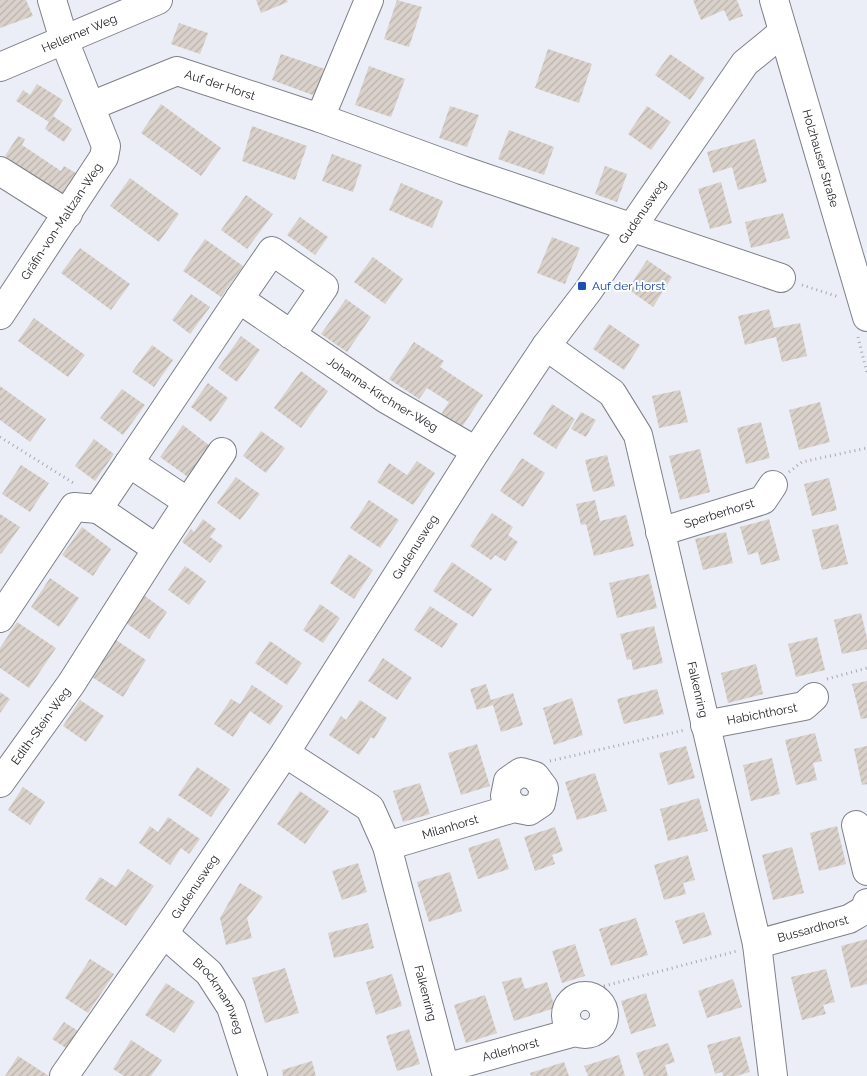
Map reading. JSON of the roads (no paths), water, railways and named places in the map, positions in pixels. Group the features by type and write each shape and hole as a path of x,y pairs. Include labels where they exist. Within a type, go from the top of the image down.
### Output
{"street":[{"name":"Gräfin-von-Maltzan-Weg","path":"0,315 104,157 106,146 64,40 52,0"},
{"name":"Hellerner Weg","path":"0,67 158,0"},
{"path":"320,118 369,0"},
{"name":"Holzhauser Straße","path":"774,0 867,315"},
{"name":"Gudenusweg","path":"64,1076 168,927 285,753 476,451 546,346 588,291 746,63 783,32"},
{"name":"Auf der Horst","path":"91,106 177,71 320,118 462,170 781,278"},
{"path":"0,171 68,214"},
{"path":"100,505 272,251 324,287 291,335"},
{"name":"Johanna-Kirchner-Weg","path":"240,299 386,399 476,451"},
{"name":"Falkenring","path":"546,346 612,392 638,435 758,944 773,1076"},
{"path":"5,610 74,507 100,505 156,549 222,452"},
{"path":"129,463 188,502"},
{"name":"Sperberhorst","path":"660,532 763,500 773,485"},
{"name":"Edith-Stein-Weg","path":"4,771 71,684 156,549"},
{"name":"Habichthorst","path":"705,725 804,706 814,698"},
{"name":"Falkenring","path":"285,753 370,808 387,846 446,1072"},
{"name":"Milanhorst","path":"387,846 514,808 505,796 508,781 521,772 535,776"},
{"path":"856,825 867,871"},
{"name":"Bussardhorst","path":"758,944 849,919 866,906"},
{"name":"Brockmannweg","path":"168,927 168,938 209,973 231,1006 253,1076"},
{"name":"Adlerhorst","path":"446,1072 575,1032 590,1034 602,1026 604,1010 595,998"}],"place":[{"name":"Auf der Horst","path":"582,286"}]}
